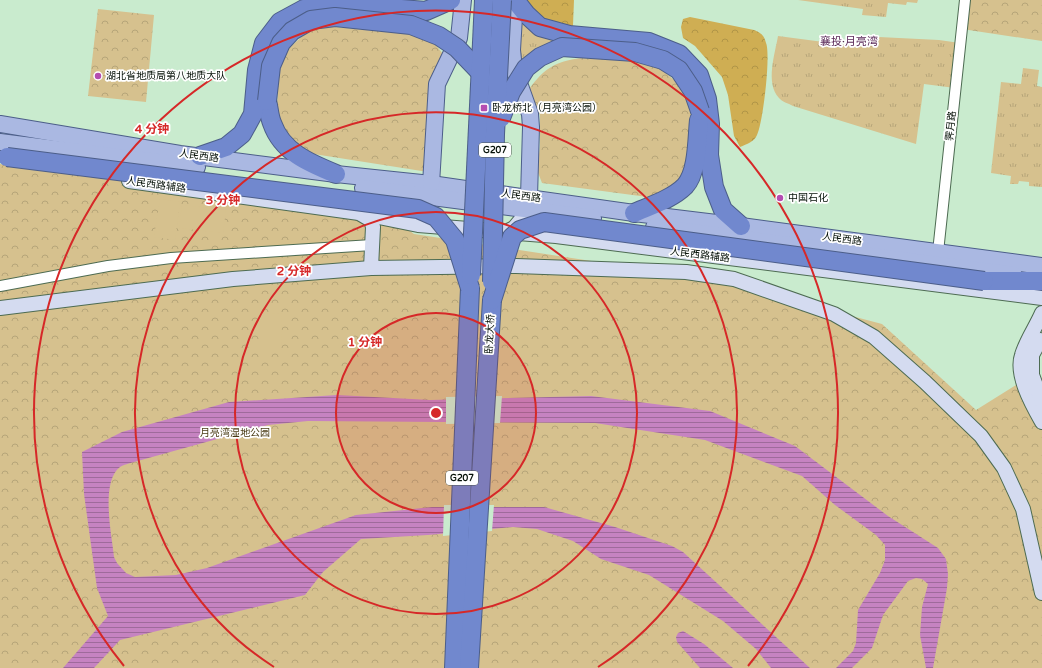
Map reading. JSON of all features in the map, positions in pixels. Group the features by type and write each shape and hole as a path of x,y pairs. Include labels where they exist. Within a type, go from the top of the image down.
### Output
{"highway":[{"path":"200,156 226,147 242,134 253,114 257,70 264,43 280,22 304,9 328,3 426,11 451,0"},
{"name":"G207","path":"454,668 484,0"},
{"name":"卧龙大桥","path":"469,668 492,300 495,134 502,0"},
{"path":"515,0 526,14 540,27 569,35 649,42 679,54 699,75 707,99 710,124 709,155 714,187 723,210 741,226"},
{"path":"336,174 304,161 285,145 272,123 267,101 271,66 281,43 292,31 310,20 335,17 411,25 439,36 456,48 480,72"},
{"path":"495,134 511,92 526,68 540,57 562,47 635,52 662,60 679,70 693,91 700,111 694,167 686,185 669,196 634,213"},
{"path":"2,154 418,209 436,217 456,240 470,288"},
{"path":"492,300 512,238 520,230 544,222 984,281 1042,280"}],"main road":[{"path":"427,189 437,84 458,38 463,0"},
{"path":"515,0 512,50 514,69 530,114 531,127 529,203"},
{"name":"人民西路","path":"0,124 200,156 336,174 427,189 1042,280"},
{"name":"人民西路","path":"2,154 427,189"},
{"name":"人民西路","path":"529,203 634,213 741,226 1042,266"}],"street":[{"name":"霁月路","path":"938,252 965,0"},
{"name":"人民西路辅路","path":"2,154 359,213 418,225 556,236 1040,299"},
{"path":"427,189 458,229"},
{"path":"505,232 514,228 529,203"},
{"path":"359,213 371,220 373,228 371,268"},
{"path":"373,228 384,220 396,220"},
{"path":"0,286 108,266 171,258 372,245"},
{"path":"0,308 233,279 371,268 516,266 686,272 734,279 834,314 874,337 925,382 982,436 1004,468 1023,509 1042,593"},
{"path":"1042,313 1021,356 1021,375 1030,401 1042,422"},
{"path":"1042,336 1032,355 1032,375 1042,402"}],"green space":[{"path":"515,0 574,0 573,25 569,35"},
{"path":"798,0 918,0 917,3 907,2 906,5 888,3 886,17 862,15 863,9"},
{"path":"965,0 1042,0 1042,41 962,29"},
{"path":"98,9 154,15 146,102 88,96"},
{"path":"690,17 754,30 759,32 765,40 768,60 762,117 757,135 750,142 740,147 734,136 728,95 722,77 695,46 683,38 681,27 683,19"},
{"path":"520,18 569,41 522,60 517,47"},
{"path":"325,26 410,34 431,39 443,54 428,172 301,152 281,130 277,106 279,71 289,48 306,33"},
{"path":"778,36 854,46 858,42 859,36 939,40 960,43 955,88 924,84 916,144 793,106 780,99 775,92 772,77 773,60"},
{"path":"581,58 641,61 661,69 680,85 692,112 686,165 681,182 655,198 542,183 537,170 540,146 540,115 529,89 545,71 551,67"},
{"path":"1023,68 1039,70 1037,86 1042,87 1042,187 1029,186 1029,182 1019,181 1018,184 1010,184 1011,176 991,173 1001,82 1021,84"},
{"name":"月亮湾湿地公园","path":"0,164 359,213 396,220 414,234 657,271 686,272 882,324 976,410 1027,378 1042,410 1042,668 0,668"},
{"path":"160,199 180,202 175,240 154,237"},
{"path":"182,205 226,210 223,233 179,228"},
{"path":"260,313 282,314 281,351 260,351"}],"shaded area":[{"path":"337,395 430,400 591,396 710,411 795,446 888,516 938,548 946,559 948,574 947,588 933,668 926,668 920,635 922,607 928,584 922,579 916,578 908,581 883,615 872,648 852,668 836,668 853,651 856,643 858,610 880,573 885,560 885,545 876,535 835,505 802,476 705,440 595,423 308,421 268,425 120,467 114,474 110,484 109,497 111,536 114,557 117,563 126,573 135,577 176,575 207,568 356,515 432,507 544,507 615,527 672,546 683,552 810,668 771,668 756,649 723,621 649,575 601,559 573,541 537,529 513,527 428,535 361,539 323,572 305,595 120,640 94,668 63,668 108,616 97,588 84,494 82,452 122,432 229,402"},
{"path":"683,631 704,644 733,668 700,668 677,642 676,637 678,633"}],"pier":[{"path":"502,396 500,423 446,424 446,397"},
{"path":"444,505 494,505 492,531 443,536"}],"place":[{"name":"湖北省地质局第八地质大队","path":"98,76"},
{"name":"卧龙桥北（月亮湾公园）","path":"484,108"},
{"name":"中国石化","path":"780,198"}],"district":[{"name":"襄投·月亮湾","path":"849,41"}]}
